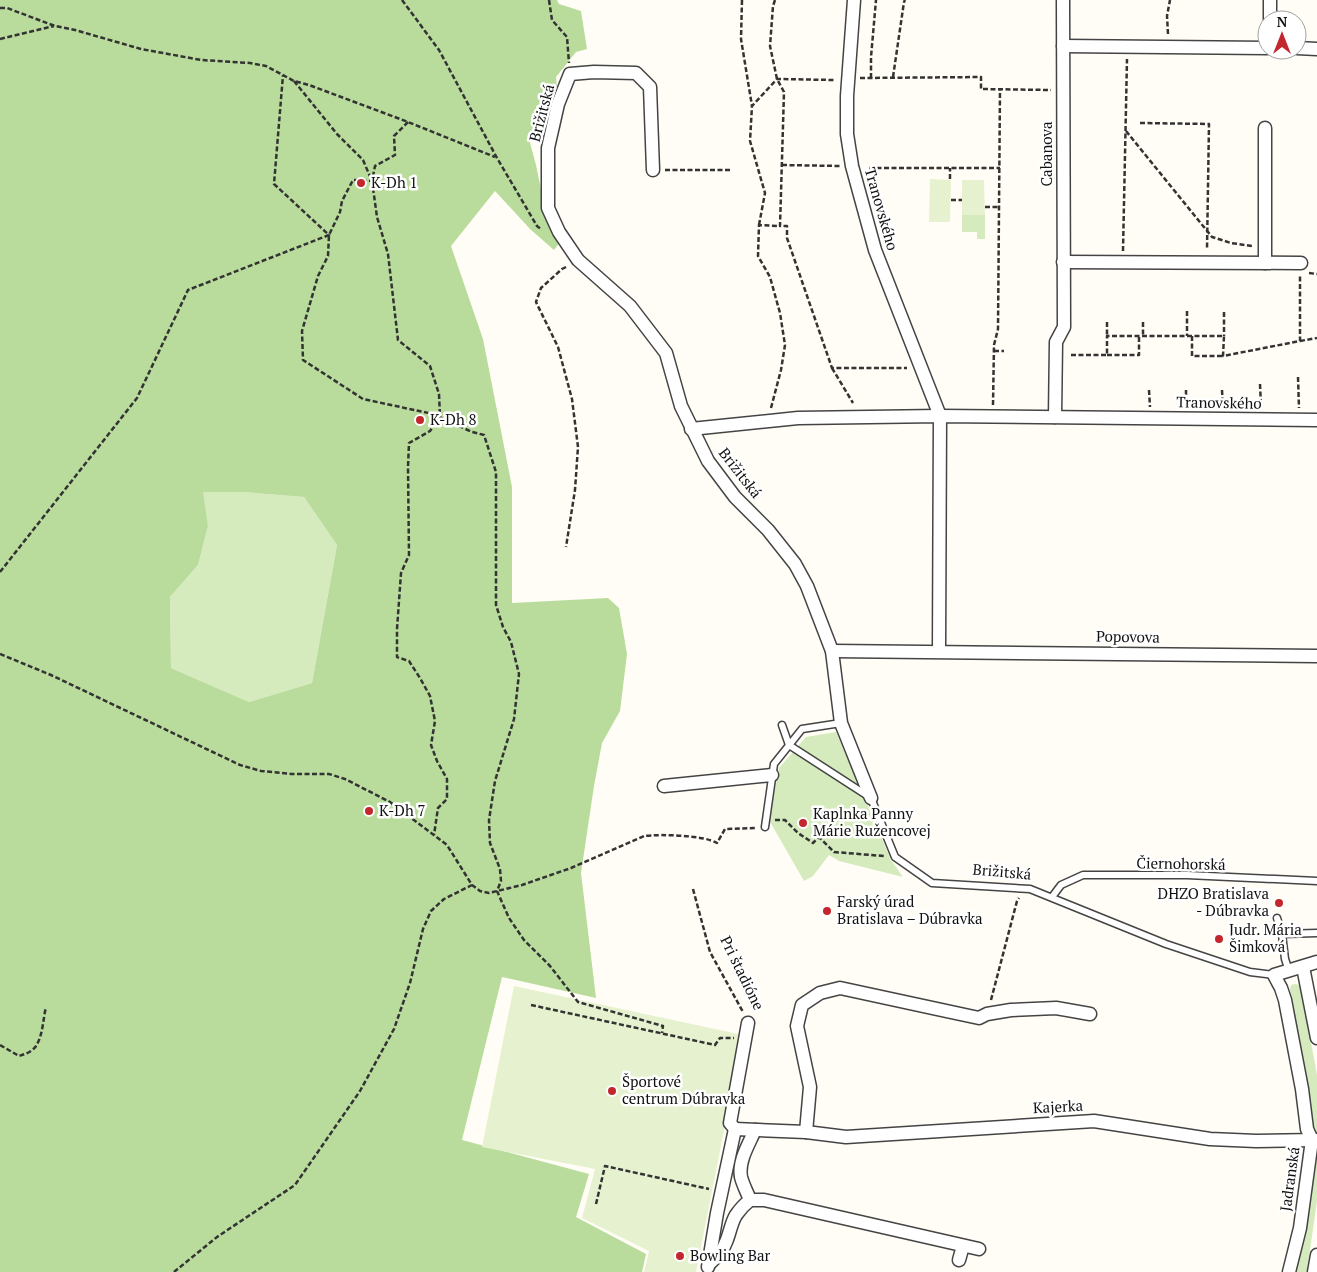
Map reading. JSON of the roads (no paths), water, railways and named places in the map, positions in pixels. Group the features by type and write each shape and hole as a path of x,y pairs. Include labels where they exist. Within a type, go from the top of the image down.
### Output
{"street":[{"name":"Tranovského","path":"854,0 847,96 847,134 852,166 875,250 940,416"},
{"name":"Cabanova","path":"1056,417 1056,342 1064,328 1063,0"},
{"path":"1063,46 1257,48"},
{"name":"Brižitská","path":"653,170 650,87 636,74 594,72 570,74 558,104 548,148 548,208 559,232 578,260 630,306 666,352 681,406 708,461 734,495 768,530 795,564 807,586 832,651 841,723 871,798"},
{"path":"1265,128 1265,263"},
{"path":"1063,262 1301,263"},
{"name":"Tranovského","path":"691,429 798,418 940,416 1317,420"},
{"path":"939,651 940,416"},
{"name":"Popovova","path":"832,651 1317,656"},
{"path":"664,786 772,775"},
{"path":"1274,975 1317,962"},
{"path":"1303,967 1317,1038"},
{"name":"Jadranská","path":"1274,975 1285,1000 1302,1089 1307,1129 1314,1140 1300,1228 1288,1272"},
{"path":"806,1132 810,1087 797,1026 802,1005 820,993 840,988 979,1018 987,1014 1011,1010 1056,1008 1090,1014"},
{"name":"Pri štadióne","path":"708,1268 717,1213 735,1129 730,1123 748,1023"},
{"name":"Kajerka","path":"735,1129 806,1132 846,1137 1094,1121 1210,1139 1256,1141 1314,1140"},
{"path":"750,1200 741,1178 740,1166 755,1130"},
{"path":"708,1268 726,1244 736,1214 750,1200 764,1200 979,1249"},
{"path":"959,1260 962,1246"},
{"path":"1314,1272 1317,1255"}],"lane":[{"path":"766,827 774,764 802,729 841,723"},
{"path":"782,725 789,745 871,798"},
{"name":"Brižitská","path":"871,798 895,857 932,884 1030,889 1166,944 1250,972 1274,975"},
{"name":"Čiernohorská","path":"1052,897 1060,885 1084,876 1187,875 1317,881"},
{"path":"1277,918 1289,971"},
{"path":"1282,934 1317,933"}],"place":[{"name":"K-Dh 1","path":"361,183"},
{"name":"K-Dh 8","path":"420,420"},
{"name":"K-Dh 7","path":"369,811"},
{"name":"Kaplnka Panny Márie Ružencovej","path":"803,823"},
{"name":"DHZO Bratislava - Dúbravka","path":"1279,903"},
{"name":"Farský úrad Bratislava – Dúbravka","path":"827,911"},
{"name":"Judr. Mária Šimková","path":"1219,939"},
{"name":"Športové centrum Dúbravka","path":"612,1091"},
{"name":"Bowling Bar","path":"680,1256"}]}
